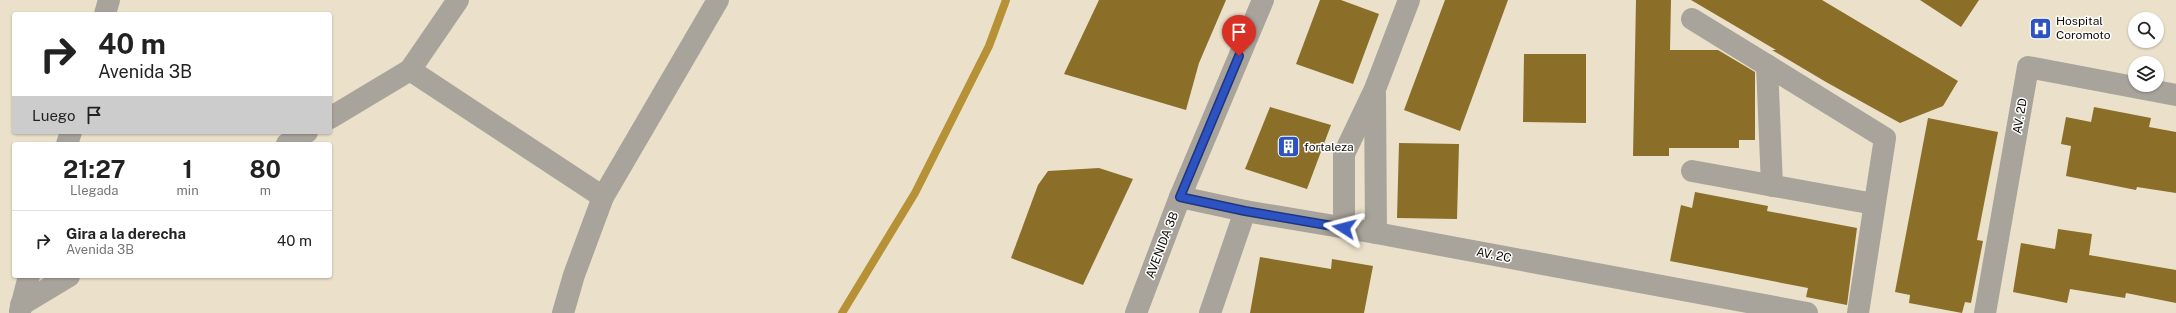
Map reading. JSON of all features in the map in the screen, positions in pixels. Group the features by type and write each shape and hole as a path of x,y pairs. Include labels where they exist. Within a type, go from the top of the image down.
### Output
{"street":[{"path":"106,12 109,0"},
{"path":"332,117 410,70 458,0"},
{"path":"563,313 574,275 603,197 718,0"},
{"name":"AVENIDA 3B","path":"1136,313 1180,197 1263,0"},
{"path":"1344,228 1344,154 1375,89 1409,0"},
{"path":"1692,19 1885,138 1858,313"},
{"path":"1766,65 1772,186"},
{"name":"AV. 2D","path":"1985,313 2028,67 2176,94"},
{"path":"410,70 603,197"},
{"path":"1375,89 1376,233"},
{"path":"290,142 304,134"},
{"path":"1692,171 1874,204"},
{"name":"AV. 2C","path":"1180,197 1245,211 1376,233 1807,313"},
{"path":"1210,313 1245,211"},
{"path":"20,309 29,278"},
{"path":"20,309 66,278"}],"building":[{"path":"1099,0 1226,0 1199,63 1186,110 1064,74"},
{"path":"1320,0 1341,0 1379,14 1353,84 1296,64"},
{"path":"1445,0 1508,0 1460,131 1404,110"},
{"path":"1636,0 1671,0 1670,50 1718,50 1755,72 1755,140 1739,140 1739,148 1669,148 1669,156 1633,156"},
{"path":"1691,0 1822,0 1958,81 1943,106 1900,123 1826,82 1772,50 1776,50"},
{"path":"1920,0 1979,0 1961,27"},
{"path":"1524,54 1586,54 1586,123 1523,122"},
{"name":"fortaleza","path":"1270,107 1331,125 1307,189 1245,169"},
{"path":"2094,107 2151,118 2149,127 2176,132 2176,193 2137,187 2136,190 2066,176 2071,146 2061,144 2066,117 2091,122"},
{"path":"1928,118 1998,132 1977,240 1983,241 1971,303 1965,302 1962,313 1909,303 1910,295 1895,292"},
{"path":"1399,143 1459,144 1457,219 1397,218"},
{"path":"1099,168 1133,179 1083,285 1011,258 1038,185 1048,171"},
{"path":"1695,192 1768,206 1767,211 1857,228 1847,305 1806,297 1808,288 1670,261 1681,205 1692,208"},
{"path":"2058,229 2092,234 2089,255 2176,270 2176,303 2126,293 2125,298 2070,289 2067,303 2013,292 2021,243 2055,249"},
{"path":"1260,257 1331,269 1332,259 1373,266 1364,313 1250,313"}],"waterway":[{"path":"842,313 915,193 989,46 1006,0"}],"place":[{"name":"Hospital Coromoto","path":"2040,28"},
{"name":"fortaleza","path":"1288,147"}],"route":[{"path":"1239,56 1180,197 1245,211 1344,228"}]}
